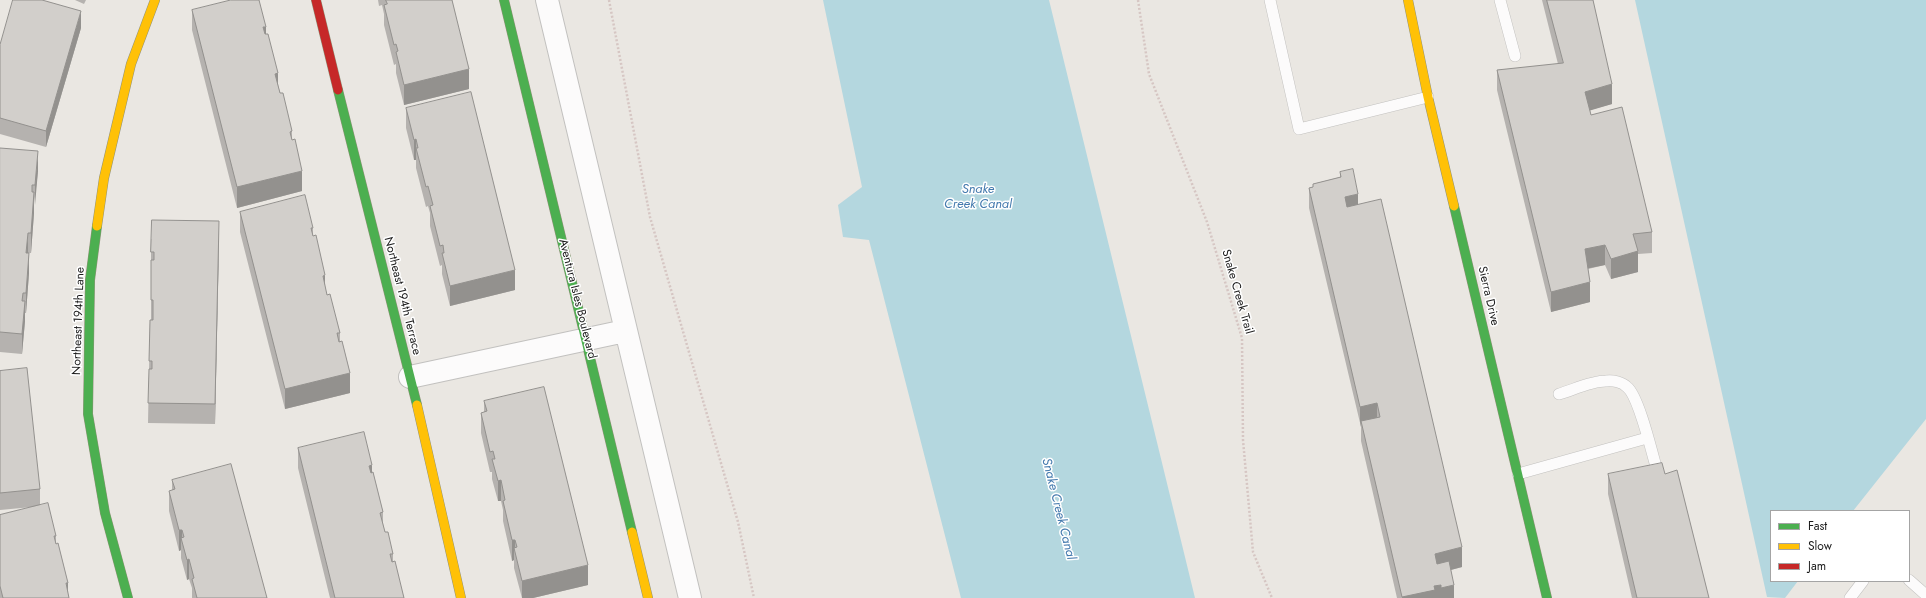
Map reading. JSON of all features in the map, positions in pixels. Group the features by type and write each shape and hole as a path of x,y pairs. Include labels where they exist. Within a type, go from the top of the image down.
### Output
{"street":[{"name":"Northeast 194th Lane","path":"128,598 105,513 88,414 90,280 104,178 131,64 155,0"},
{"name":"Northeast 194th Terrace","path":"316,0 410,377 462,598"},
{"name":"Aventura Isles Boulevard","path":"504,0 648,598"},
{"path":"547,0 690,598"},
{"name":"Sierra Drive","path":"1408,0 1428,97 1547,598"},
{"path":"410,377 625,331"}],"lane":[{"path":"1270,0 1299,129 1428,97"},
{"path":"1500,0 1515,56"},
{"path":"1558,394 1602,381 1616,382 1627,387 1632,393 1640,412 1658,474"},
{"path":"1518,474 1647,438"},
{"path":"1910,581 1926,595"},
{"path":"1850,598 1862,582"}],"path":[{"path":"609,0 650,217 738,522 754,598"},
{"name":"Snake Creek Trail","path":"1138,0 1149,74 1207,222 1242,338 1243,440 1253,552 1272,598"}],"water":[{"name":"Snake Creek Canal","path":"823,0 1049,0 1195,598 961,598 869,240 843,237 838,205 862,187"},
{"path":"1635,0 1926,0 1926,419 1854,510 1770,510 1770,582 1797,582 1785,598 1767,597"}],"building":[{"path":"13,0 42,0 81,11 46,131 0,118 0,45"},
{"path":"231,0 259,0 266,27 263,27 265,34 268,34 278,73 275,74 280,93 283,93 292,131 290,132 292,140 295,139 302,171 237,187 192,10"},
{"path":"386,0 452,0 469,69 404,85 396,52 398,51 396,44 394,45 384,5 387,4"},
{"path":"1547,0 1593,0 1612,84 1585,92 1591,115 1622,107 1652,232 1633,234 1638,251 1611,259 1605,245 1585,249 1590,282 1551,292 1497,70 1563,63"},
{"path":"471,92 515,270 450,286 442,253 444,253 443,245 440,246 430,206 433,205 428,186 426,187 416,148 418,148 416,139 414,140 406,108"},
{"path":"0,148 38,151 35,185 32,185 32,192 34,192 31,233 28,233 26,253 29,253 26,293 23,293 22,301 25,301 22,334 0,332"},
{"path":"1353,169 1358,194 1345,197 1347,207 1381,199 1462,547 1435,554 1437,564 1449,561 1454,585 1441,588 1441,585 1434,586 1435,590 1402,597 1361,421 1380,417 1377,403 1360,407 1309,188 1313,187 1313,184 1341,177 1340,172"},
{"path":"305,195 313,228 311,228 313,236 316,235 325,275 323,276 327,295 330,294 340,333 337,333 339,342 342,341 350,373 285,389 240,212"},
{"path":"152,220 219,221 215,404 148,403 149,369 152,369 152,361 149,361 150,320 153,320 153,300 151,300 151,260 154,260 154,252 151,252"},
{"path":"27,368 40,489 0,493 0,371"},
{"path":"544,387 588,565 522,581 514,548 517,547 515,540 512,540 503,501 505,500 501,480 498,481 492,459 495,459 493,451 490,452 481,413 487,411 484,401"},
{"path":"364,432 372,465 369,466 371,473 373,472 383,512 380,513 385,532 388,532 393,554 390,554 392,562 395,561 404,598 335,598 298,448"},
{"path":"1662,463 1665,474 1677,470 1709,598 1637,598 1608,474"},
{"path":"231,464 267,598 197,598 189,559 187,560 181,538 184,537 182,530 179,530 169,491 175,489 172,480"},
{"path":"48,503 56,536 54,536 56,544 58,543 68,583 66,583 69,598 3,598 0,586 0,515"}],"traffic: fast":[{"path":"504,0 632,532"},
{"path":"338,90 417,405"},
{"path":"1454,206 1547,598"},
{"path":"97,226 90,280 88,414 105,513 128,598"}],"traffic: slow":[{"path":"97,226 104,178 131,64 155,0"},
{"path":"1408,0 1428,97 1454,206"},
{"path":"417,405 461,598"},
{"path":"632,532 648,598"}],"traffic: jam":[{"path":"316,0 338,90"}]}
